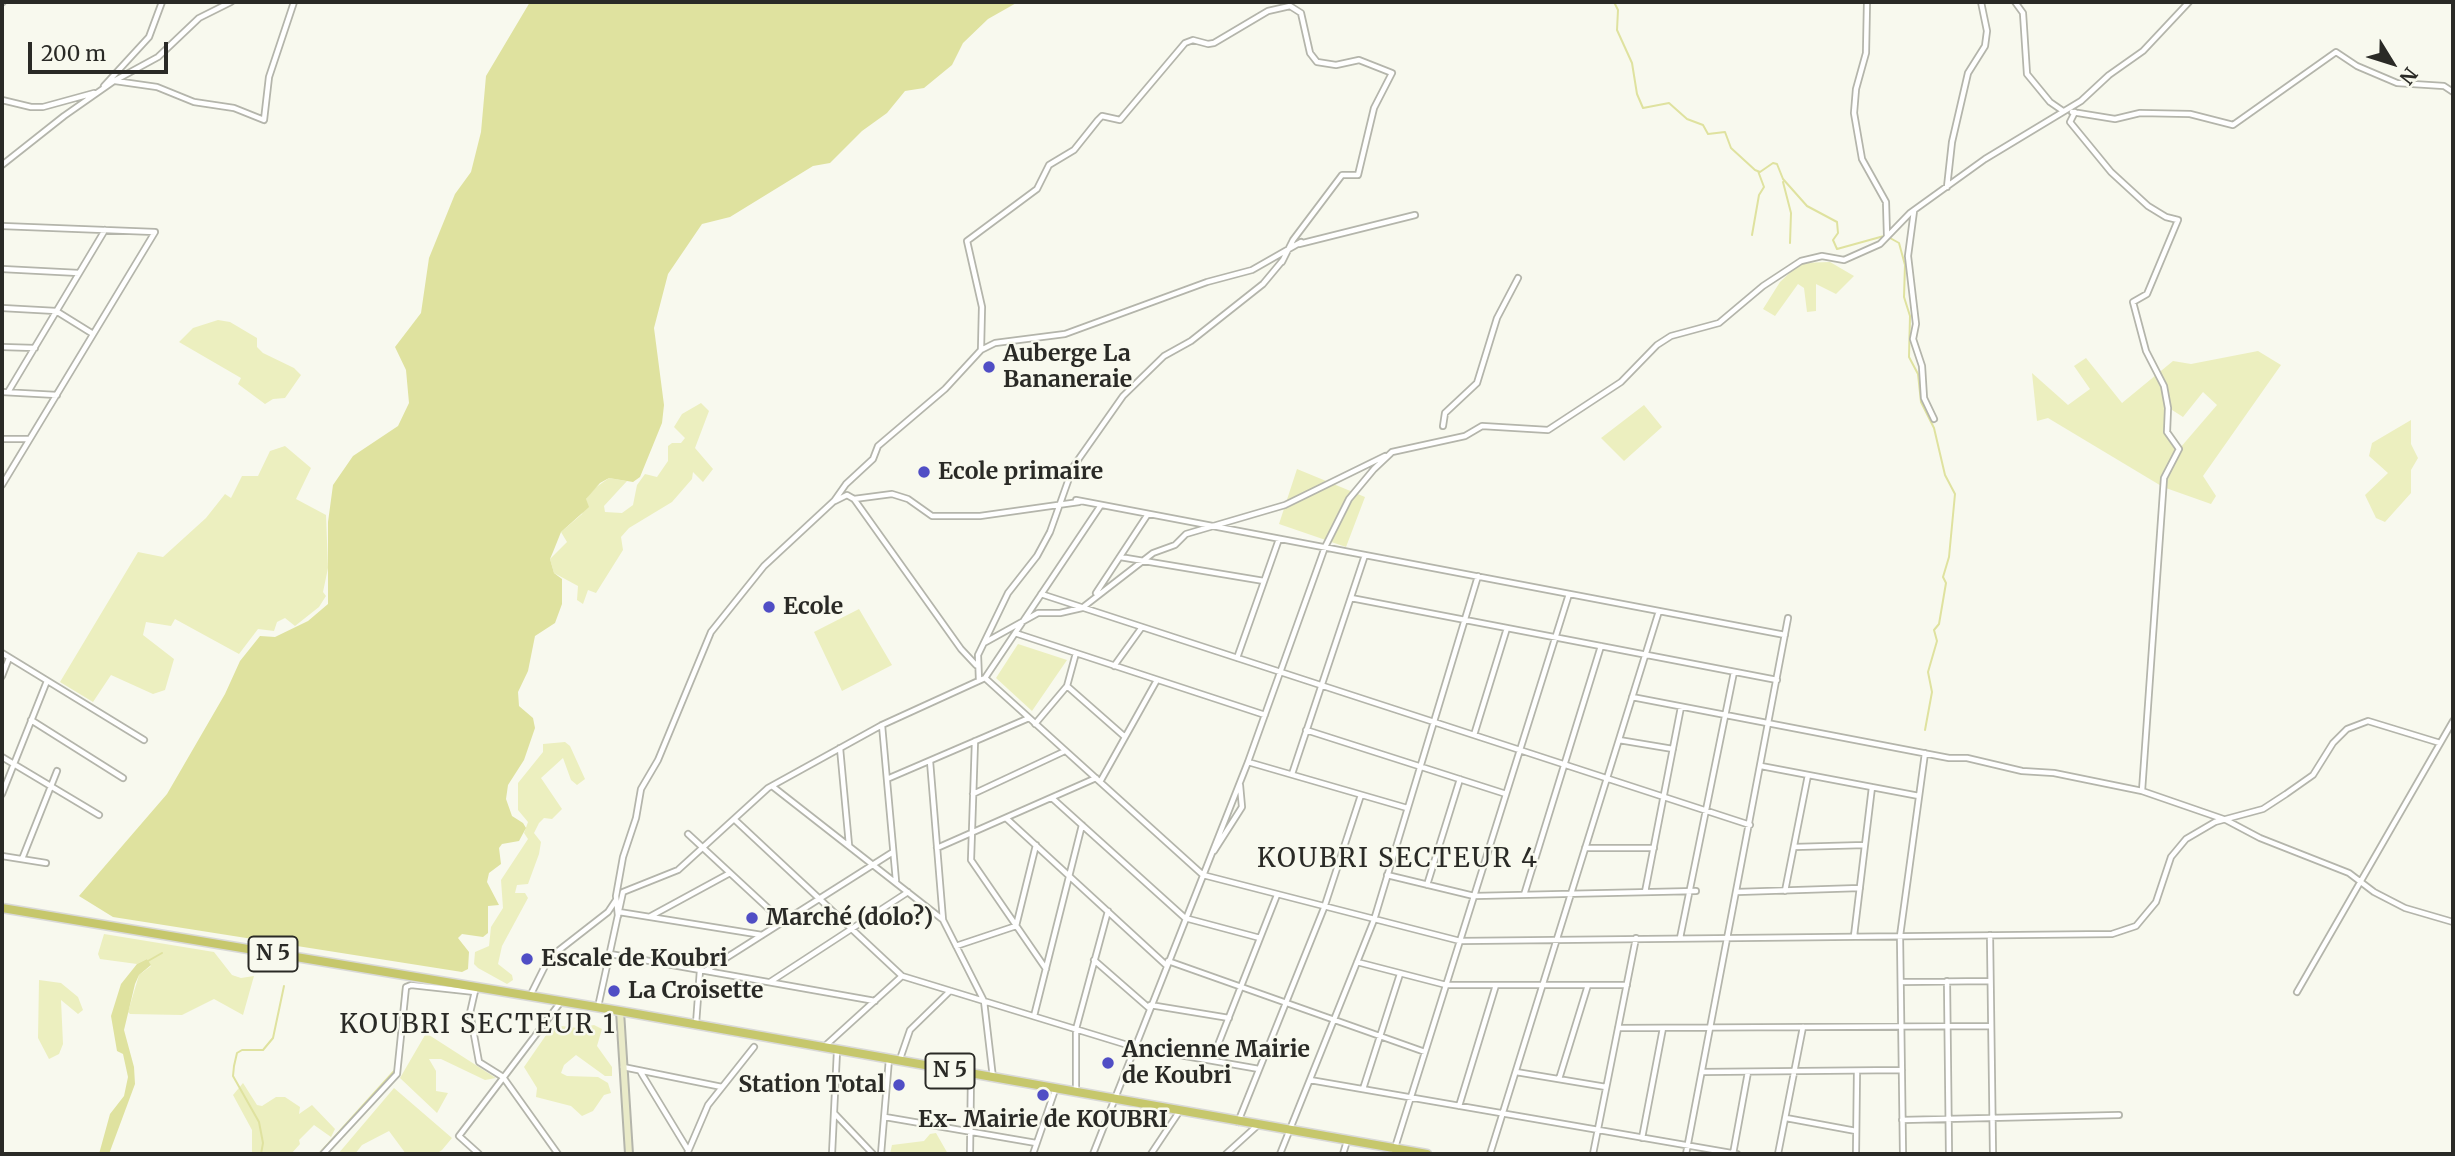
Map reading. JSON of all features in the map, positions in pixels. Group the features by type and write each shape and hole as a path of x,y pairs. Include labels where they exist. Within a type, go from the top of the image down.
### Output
{"highway":[{"name":"N 5","path":"2,908 475,989 620,1011 1347,1141 1394,1152 1427,1154"}],"main road":[{"path":"620,1011 629,1154"}],"street":[{"path":"2,100 43,107 98,92 149,37 162,2"},
{"path":"2,165 98,92 158,57 199,18 231,2"},
{"path":"114,81 147,85 194,102 234,108 264,120 270,77 293,2"},
{"path":"1867,2 1866,53 1856,89 1854,113 1862,159 1876,179 1886,201 1887,236"},
{"path":"1947,187 1952,142 1968,73 1985,46 1987,31 1982,2"},
{"path":"2015,2 2023,13 2027,74 2050,102 2064,111 2115,119 2140,113 2190,114 2233,125 2336,52 2357,66 2397,83 2444,86 2453,92"},
{"path":"1091,600 1153,553 1175,545 1186,534 1285,505 1392,452 1465,436 1489,425 1548,430 1621,382 1657,345 1671,336 1720,323 1747,297 1801,261 1822,256 1844,260 1880,244 1914,210 2064,111 2143,51 2189,2"},
{"path":"981,350 982,307 967,241 1037,189 1049,165 1074,150 1102,116 1120,120 1185,43 1193,40 1214,43 1268,11 1290,6 1301,13 1310,53 1317,62 1336,65 1359,60 1392,73 1374,108 1359,175 1342,175 1282,262"},
{"path":"2075,112 2070,120 2074,128 2111,172 2148,206 2178,220 2147,293 2133,302 2146,351 2164,386 2168,408 2167,432 2179,449 2164,478 2142,791"},
{"path":"1914,210 1908,256 1916,324 1913,339 1922,366 1924,398 1934,419"},
{"path":"618,914 616,900 623,857 636,818 641,789 658,760 711,632 764,566 834,501 845,484 873,459 878,446 945,389 981,350 995,343 1065,334 1207,282 1252,270 1301,242 1415,215"},
{"path":"2,226 155,232 2,485"},
{"path":"8,392 105,230"},
{"path":"976,665 1013,584 1037,556 1073,467 1133,383 1164,356 1191,341 1263,285 1301,242"},
{"path":"2,269 79,273"},
{"path":"1443,426 1446,413 1477,383 1497,318 1518,278"},
{"path":"2,308 56,311 93,334"},
{"path":"2,347 34,348"},
{"path":"2,392 57,395"},
{"path":"2,439 30,439"},
{"path":"1093,1154 1248,762 1325,547 1357,487 1392,452"},
{"path":"854,499 892,494 908,499 932,516 980,516 1079,501 1785,635"},
{"path":"834,501 847,495 854,499 976,665 982,679 1203,874 1324,908 1460,941 2100,936 2126,931 2136,926 2155,902 2171,857 2186,839 2225,820 2263,809 2307,780 2333,743 2359,723 2379,723 2440,743"},
{"path":"598,1008 623,892 678,870 772,786 882,725 982,679 1101,505"},
{"path":"984,643 1038,613 1060,613 1084,608 1148,514"},
{"path":"1237,658 1279,539"},
{"path":"1292,774 1365,555"},
{"path":"1120,557 1264,581"},
{"path":"1280,1154 1374,920 1478,576"},
{"path":"1041,594 1750,825"},
{"path":"1394,1152 1569,594"},
{"path":"1351,598 1777,680"},
{"path":"1490,1154 1659,611"},
{"path":"1686,1154 1788,618"},
{"path":"1114,666 1142,627"},
{"path":"1474,735 1507,628"},
{"path":"1015,633 1265,715"},
{"path":"1524,895 1601,646"},
{"path":"2,653 144,740"},
{"path":"1035,724 1067,686 1076,653"},
{"path":"2,676 9,657"},
{"path":"1680,938 1734,672"},
{"path":"937,848 1098,780 1157,680"},
{"path":"2,794 47,681"},
{"path":"1067,686 1125,737"},
{"path":"1632,697 1925,753 1967,758 2022,771 2054,772 2142,791 2225,820 2260,838 2349,873 2405,908 2453,922"},
{"path":"1645,892 1681,707"},
{"path":"887,779 1028,718"},
{"path":"31,720 123,778"},
{"path":"2297,992 2453,721"},
{"path":"882,725 896,883"},
{"path":"1307,730 1506,794"},
{"path":"1619,740 1673,749"},
{"path":"975,741 971,860 1046,969"},
{"path":"840,748 849,846"},
{"path":"973,794 1065,751"},
{"path":"1903,1154 1900,936 1925,753"},
{"path":"2,757 15,762 99,815"},
{"path":"930,761 943,920 984,1001 993,1079"},
{"path":"1248,762 1408,808"},
{"path":"1761,766 1919,796"},
{"path":"22,859 57,771"},
{"path":"1785,891 1808,775"},
{"path":"1427,885 1460,779"},
{"path":"1210,857 1242,807 1239,783"},
{"path":"772,786 943,920"},
{"path":"1854,936 1872,787"},
{"path":"1238,1122 1324,908 1361,795"},
{"path":"1052,798 1185,918 1260,938"},
{"path":"1006,818 1167,963 1425,1052"},
{"path":"734,819 902,976 1134,1047 1259,1069"},
{"path":"1034,1016 1082,825"},
{"path":"688,834 783,922"},
{"path":"1016,926 1036,845"},
{"path":"1794,847 1865,845"},
{"path":"1585,848 1654,848"},
{"path":"703,970 893,852"},
{"path":"2,856 46,863"},
{"path":"650,917 730,873"},
{"path":"1387,875 1474,896 1696,891"},
{"path":"1737,892 1860,888"},
{"path":"769,982 908,892"},
{"path":"1212,1061 1277,895"},
{"path":"530,996 549,958 608,912 622,896"},
{"path":"1076,1094 1076,1029 1108,911"},
{"path":"618,914 762,935"},
{"path":"956,946 1016,926"},
{"path":"1990,936 1993,1154"},
{"path":"1593,1154 1636,938"},
{"path":"610,954 875,1001"},
{"path":"1094,960 1150,1007 1229,1018"},
{"path":"1357,962 1446,985 1627,985"},
{"path":"696,1025 703,970"},
{"path":"1363,1090 1400,973"},
{"path":"824,1047 902,976"},
{"path":"1947,981 1949,1154"},
{"path":"1901,982 1990,981"},
{"path":"323,1154 397,1074 406,987 411,985 475,989 470,1013 478,1062 503,1077 558,1154"},
{"path":"1459,1106 1496,985"},
{"path":"1559,1079 1588,985"},
{"path":"900,1061 910,1030 950,991"},
{"path":"479,1154 459,1136 561,1002"},
{"path":"1618,1028 1991,1026"},
{"path":"1778,1154 1804,1027"},
{"path":"1642,1138 1663,1028"},
{"path":"687,1153 708,1105 754,1047"},
{"path":"832,1154 837,1050"},
{"path":"881,1154 889,1059"},
{"path":"622,1067 722,1087"},
{"path":"639,1070 687,1153"},
{"path":"1856,1154 1857,1070"},
{"path":"1702,1072 1902,1070"},
{"path":"1516,1072 1606,1087"},
{"path":"1310,1080 1735,1154 1748,1072"},
{"path":"971,1074 971,1154"},
{"path":"1033,1154 1055,1090"},
{"path":"1151,1154 1180,1112"},
{"path":"834,1114 873,1154"},
{"path":"1902,1120 2119,1115"},
{"path":"885,1117 1036,1143"},
{"path":"1786,1118 1856,1131"},
{"path":"1226,1154 1258,1125"},
{"path":"1343,1154 1347,1141"}],"shaded area":[{"path":"530,2 1018,2 988,19 963,43 952,65 924,88 905,91 887,113 862,131 830,163 813,166 730,217 702,224 668,274 654,328 664,405 662,423 640,477 633,482 609,478 600,483 586,499 589,507 561,532 550,559 554,573 562,579 562,604 555,623 535,636 528,671 518,692 519,706 533,718 535,728 524,760 508,785 506,799 512,816 526,828 519,841 502,844 499,848 501,864 489,873 487,882 499,905 488,906 488,933 483,937 462,934 458,938 469,952 468,969 462,972 113,917 79,896 167,794 225,694 240,661 260,636 275,637 308,621 328,604 328,522 333,485 353,456 398,426 409,403 406,370 395,347 421,313 429,258 455,194 471,172 481,132 486,76"},
{"path":"1830,262 1854,276 1836,294 1816,284 1816,311 1807,312 1804,288 1798,284 1775,316 1763,309 1780,282 1800,263"},
{"path":"218,320 230,322 257,338 257,347 263,353 294,368 301,375 285,398 273,399 265,404 238,384 241,378 179,342 193,328"},
{"path":"2258,351 2281,365 2203,476 2216,496 2211,504 2163,487 2048,418 2037,421 2032,373 2068,405 2090,389 2074,366 2086,358 2122,403 2173,361 2191,364","holes":["2203,392 2217,405 2180,448 2166,428 2169,408 2183,417"]},
{"path":"701,403 709,411 695,448 713,469 703,482 693,472 692,479 672,502 629,528 621,537 623,550 596,593 588,590 583,604 577,600 578,586 554,573 550,559 567,542 561,532 582,514 592,490 609,478 627,481 604,506 605,512 622,513 633,505 637,485 645,474 657,477 668,461 668,446 681,443 685,438 674,427 682,414"},
{"path":"1644,405 1662,427 1624,461 1601,438"},
{"path":"2411,420 2411,444 2418,458 2411,470 2411,493 2385,522 2376,518 2365,495 2388,473 2369,456 2372,443"},
{"path":"285,446 311,468 296,499 326,515 328,568 323,592 326,596 319,607 295,626 285,618 277,622 274,631 258,629 239,654 175,619 171,626 146,622 143,635 174,659 165,690 153,694 111,675 93,702 60,682 138,552 163,557 206,518 225,494 231,498 242,476 258,476 270,451"},
{"path":"1297,469 1365,497 1346,547 1279,524"},
{"path":"859,609 892,665 842,691 814,632"},
{"path":"1018,644 1067,660 1032,711 996,678"},
{"path":"565,742 570,746 585,779 577,785 571,780 563,758 541,778 562,809 552,819 544,818 539,823 534,833 541,842 539,854 528,884 517,885 515,893 525,893 528,898 502,946 498,964 512,975 513,980 507,984 474,964 475,952 489,946 491,927 503,908 501,880 528,839 524,833 528,822 518,810 518,783 543,752 543,744"},
{"path":"104,934 214,952 232,975 241,978 254,976 243,1015 214,999 182,1015 130,1014 128,1012 139,975 151,966 147,959 137,964 100,959 98,954"},
{"path":"147,959 151,965 139,975 135,984 124,1030 134,1067 135,1084 109,1154 99,1154 110,1114 124,1096 128,1077 123,1054 117,1051 111,1016 121,984 137,964"},
{"path":"39,980 61,983 78,997 83,1010 78,1014 61,1000 63,1044 59,1054 49,1059 38,1038"},
{"path":"553,1025 578,1028 594,1025 602,1029 597,1046 612,1067 612,1076 605,1076 576,1055 564,1065 561,1073 567,1076 598,1077 608,1083 611,1093 604,1095 593,1111 582,1116 571,1106 536,1097 537,1088 524,1067"},
{"path":"425,1035 496,1078 485,1080 441,1059 429,1059 436,1071 436,1091 448,1093 437,1113 400,1078"},
{"path":"243,1083 257,1105 262,1106 276,1097 285,1097 300,1107 299,1114 312,1105 335,1129 331,1137 314,1125 299,1140 300,1144 291,1154 252,1154 252,1130 233,1095"},
{"path":"394,1088 452,1138 442,1150 436,1154 406,1154 389,1131 362,1145 355,1154 338,1154"},
{"path":"936,1133 948,1154 890,1154 892,1145 924,1141 930,1134"}],"waterway":[{"path":"1614,2 1618,10 1617,30 1632,63 1637,94 1643,108 1669,103 1687,119 1703,125 1708,134 1725,132 1731,148 1755,170 1760,172 1773,163 1777,164 1783,179 1807,206 1837,222 1838,233 1833,240 1837,249 1884,236"},
{"path":"1752,235 1759,195 1764,187 1758,171"},
{"path":"1783,182 1791,213 1790,243"},
{"path":"1890,238 1899,243 1905,265 1904,297 1910,316 1909,357 1918,374 1921,402 1934,428 1945,475 1955,494 1949,557 1943,577 1946,583 1939,624 1934,630 1937,641 1928,672 1932,692 1925,730"},
{"path":"148,961 162,953"},
{"path":"261,1154 263,1143 259,1122 233,1076 234,1066 237,1053 242,1050 263,1050 273,1038 284,986"},
{"path":"400,1022 403,988"},
{"path":"319,1154 396,1069"}],"place":[{"name":"Auberge La Bananeraie","path":"989,367"},
{"name":"Ecole primaire","path":"924,472"},
{"name":"Ecole","path":"769,607"},
{"name":"Marché (dolo?)","path":"752,918"},
{"name":"Escale de Koubri","path":"527,959"},
{"name":"La Croisette","path":"614,991"},
{"name":"Ancienne Mairie de Koubri","path":"1108,1063"},
{"name":"Station Total","path":"899,1085"},
{"name":"Ex- Mairie de KOUBRI","path":"1043,1095"}],"district":[{"name":"KOUBRI SECTEUR 4","path":"1398,860"},
{"name":"KOUBRI SECTEUR 1","path":"478,1026"}]}
